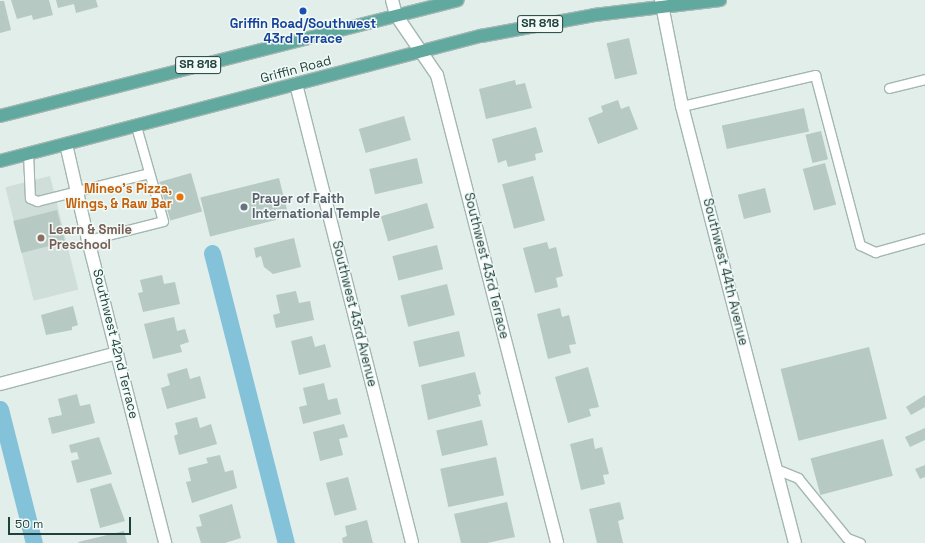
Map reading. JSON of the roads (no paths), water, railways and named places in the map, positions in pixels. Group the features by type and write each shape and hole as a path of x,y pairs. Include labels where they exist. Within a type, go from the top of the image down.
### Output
{"main road":[{"name":"SR 818","path":"0,116 458,0"},
{"name":"Griffin Road","path":"0,161 296,84 419,50 539,24 662,4 720,0"}],"street":[{"name":"Southwest 43rd Terrace","path":"392,0 396,15 437,75 557,543"},
{"name":"Southwest 44th Avenue","path":"662,4 682,106 794,543"},
{"name":"Southwest 43rd Avenue","path":"296,84 412,543"},
{"name":"Southwest 42nd Terrace","path":"66,144 88,240 166,543"},
{"path":"0,384 117,353"}],"lane":[{"path":"682,106 814,75 827,102 860,245 875,252 925,238"},
{"path":"889,88 925,79"},
{"path":"88,240 163,222 136,126"},
{"path":"28,154 32,200 78,193 149,173"},
{"path":"776,469 798,478 847,538 860,543"}],"waterway":[{"path":"212,253 286,543"},
{"path":"0,409 34,543"}],"place":[{"name":"Griffin Road/Southwest 43rd Terrace","path":"303,11"},
{"name":"Mineo's Pizza, Wings, & Raw Bar","path":"180,197"},
{"name":"Prayer of Faith International Temple","path":"244,207"},
{"name":"Learn & Smile Preschool","path":"41,238"}]}
